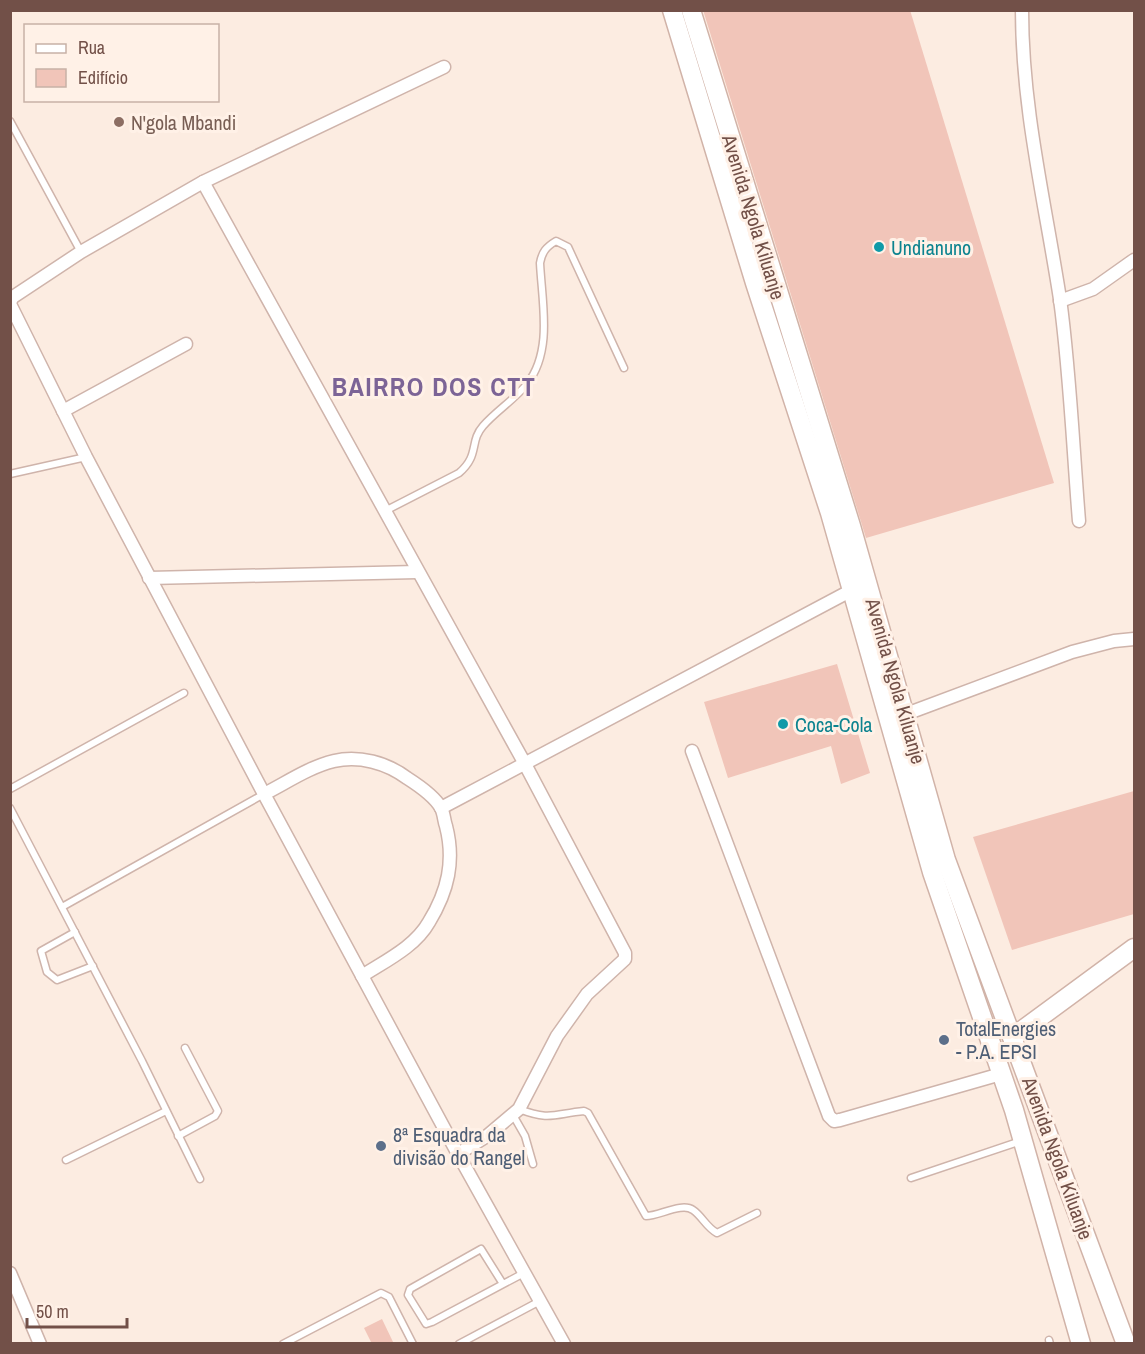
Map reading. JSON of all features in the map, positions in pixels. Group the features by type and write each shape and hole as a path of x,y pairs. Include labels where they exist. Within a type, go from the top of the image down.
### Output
{"main road":[{"name":"Avenida Ngola Kiluanje","path":"672,10 852,590 932,872 1023,1141 1081,1344"},
{"name":"Avenida Ngola Kiluanje","path":"691,10 851,525 946,860 1124,1340"},
{"path":"1013,1037 1133,952"}],"street":[{"path":"1022,10 1022,60 1060,301 1079,521"},
{"path":"444,67 203,182 81,252 13,297 10,303 149,578 458,1154 564,1344"},
{"path":"203,182 525,764 625,953 625,959 587,994 557,1036 516,1112 458,1154"},
{"path":"1060,301 1093,290 1134,260"},
{"path":"63,411 186,344"},
{"path":"149,578 417,572"},
{"path":"441,808 852,590"},
{"path":"906,714 1072,652 1114,640 1134,639"},
{"path":"692,751 829,1116 834,1121 840,1120 1001,1074"},
{"path":"264,794 316,767 335,760 354,759 395,769 419,786 441,808 451,860 448,880 434,913 412,944 362,976"},
{"path":"10,1273 40,1344"}],"lane":[{"path":"10,121 81,252"},
{"path":"384,511 459,473 467,466 473,458 476,439 482,427 526,386 535,372 543,350 540,263 542,253 548,245 562,242 568,247 624,368"},
{"path":"10,474 86,457"},
{"path":"10,789 184,693"},
{"path":"62,906 264,794"},
{"path":"10,808 93,966 200,1179"},
{"path":"75,932 41,951 47,972 57,980 93,966"},
{"path":"178,1136 215,1116 218,1111 185,1047"},
{"path":"66,1160 166,1111"},
{"path":"516,1112 553,1118 584,1111 588,1113 646,1216 683,1207 692,1209 709,1229 717,1233 757,1213"},
{"path":"516,1112 533,1164"},
{"path":"910,1178 1023,1141"},
{"path":"503,1284 482,1249 410,1289 408,1295 426,1324 525,1273"},
{"path":"283,1344 381,1293 389,1297 413,1344"},
{"path":"459,1344 540,1300"}],"building":[{"name":"Undianuno","path":"703,10 910,10 1054,483 866,538"},
{"name":"Coca-Cola","path":"837,664 870,773 841,784 831,746 728,778 704,702"},
{"path":"1134,791 1134,914 1012,950 973,837"},
{"path":"382,1319 394,1344 372,1344 364,1328"}],"place":[{"name":"N'gola Mbandi","path":"119,122"},
{"name":"Undianuno","path":"879,247"},
{"name":"Coca-Cola","path":"783,724"},
{"name":"TotalEnergies - P.A. EPSI","path":"944,1040"},
{"name":"8ª Esquadra da divisão do Rangel","path":"381,1146"}],"district":[{"name":"BAIRRO DOS CTT","path":"434,386"}]}
